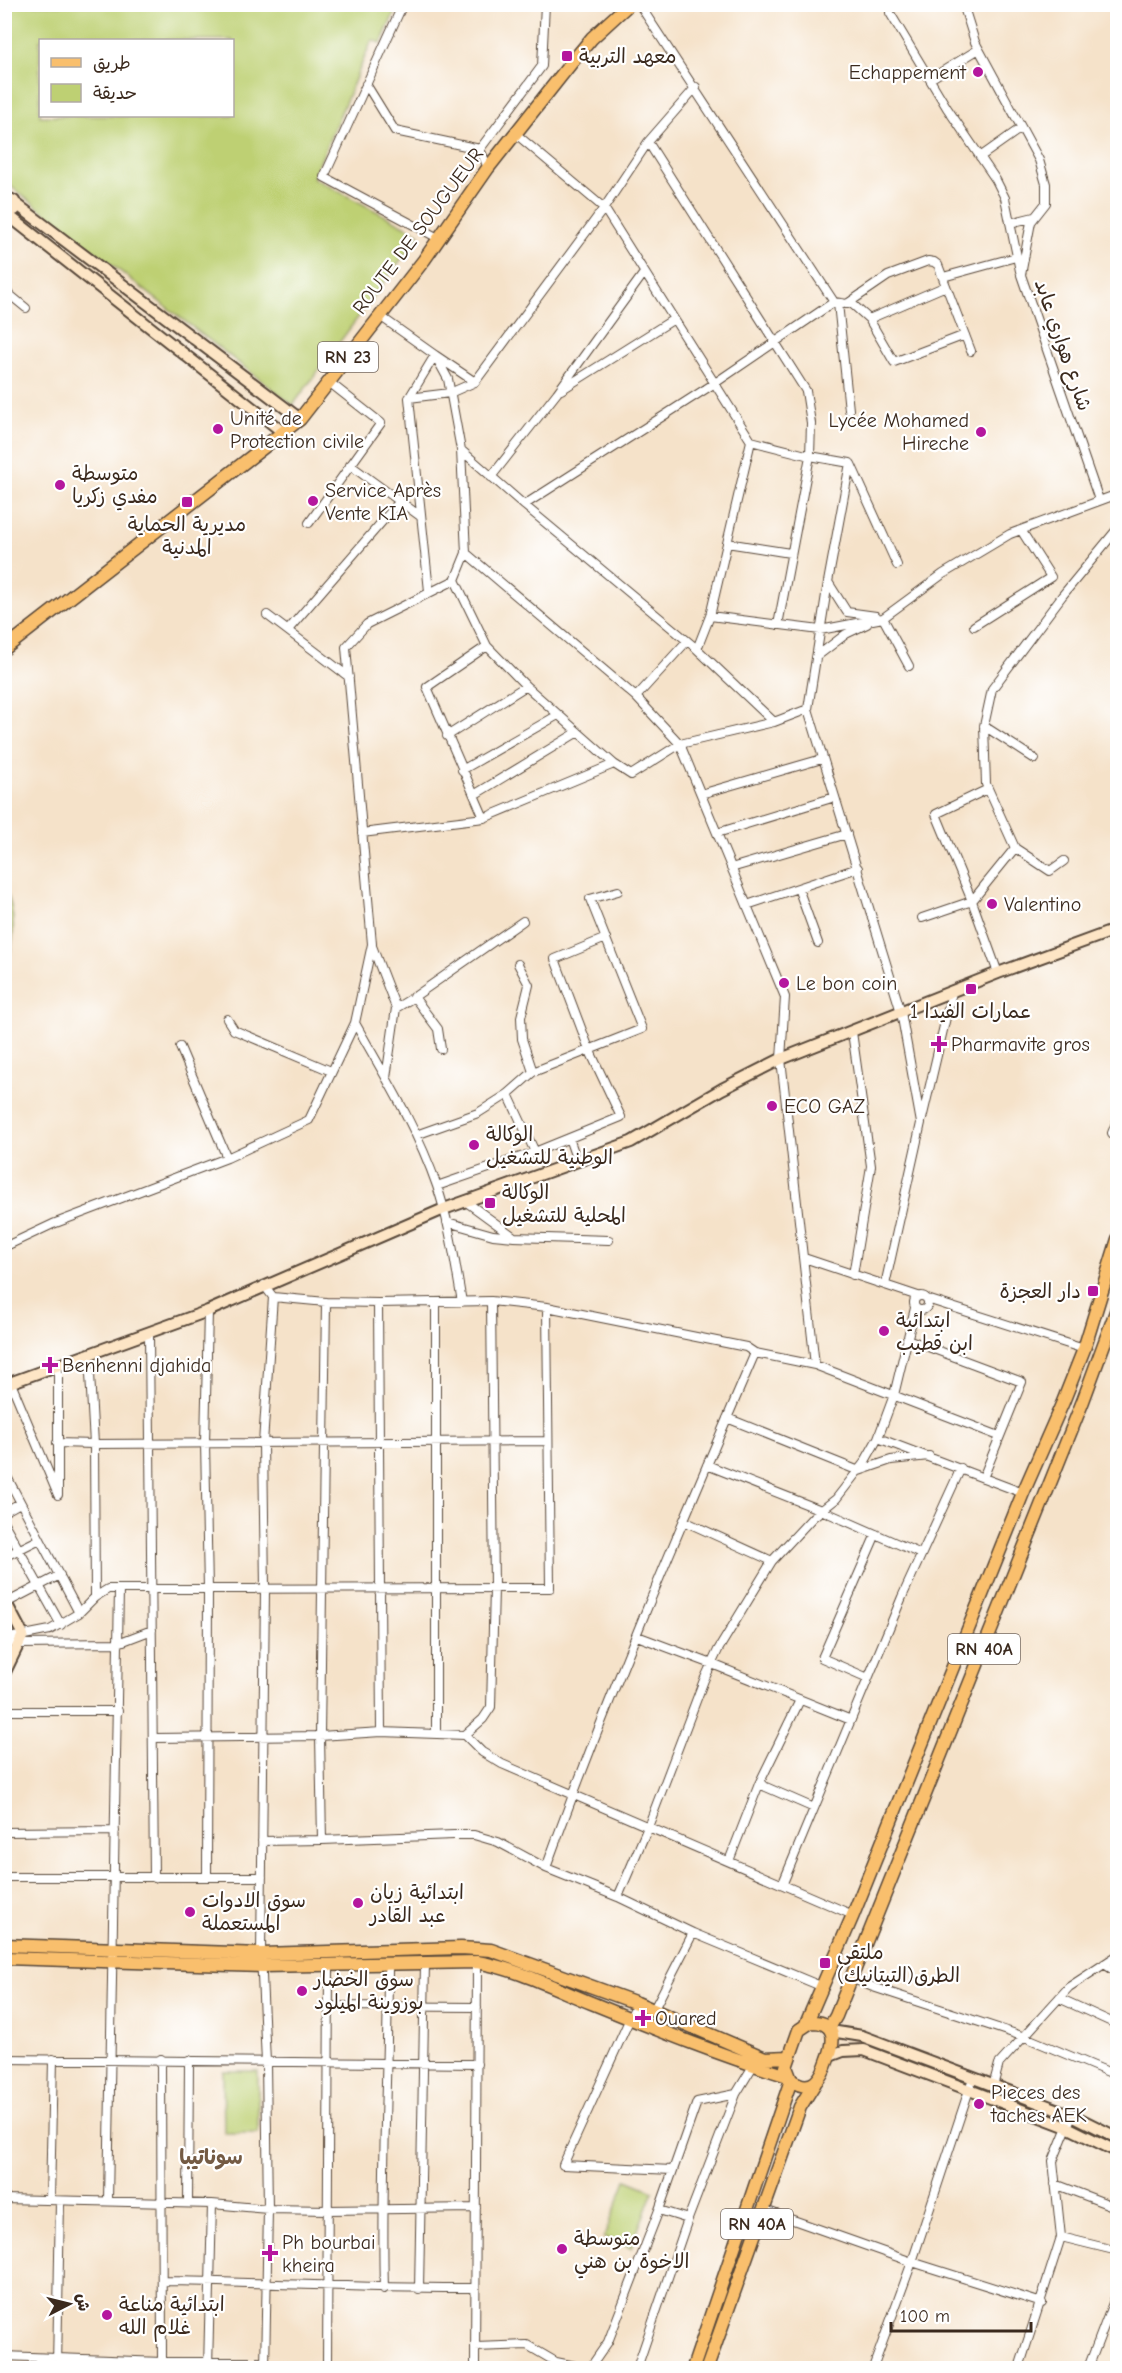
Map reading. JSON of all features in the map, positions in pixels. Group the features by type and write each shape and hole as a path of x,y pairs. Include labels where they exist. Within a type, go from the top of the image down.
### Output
{"main road":[{"name":"ROUTE DE SOUGUEUR","path":"4,649 300,419 424,260 488,168 592,38 629,4"},
{"path":"8,197 13,212 6,215 284,433"},
{"path":"8,197 300,419"},
{"path":"8,1384 208,1311 444,1209 631,1142 722,1089 781,1059 998,973 1118,929"},
{"name":"RN 40A","path":"806,2024 853,1915 1023,1493 1063,1402 1084,1349 1118,1239"},
{"name":"RN 40A","path":"830,2029 1088,1390 1118,1305"},
{"path":"4,1674 21,1640 5,1601"},
{"path":"4,1945 111,1955 329,1964 477,1962 501,1966 753,2066 790,2078 802,2086 815,2083 822,2075 833,2043 830,2029"},
{"path":"261,1960 461,1948 492,1950 637,2003 765,2058 788,2057"},
{"path":"4,1958 111,1955"},
{"path":"790,2078 786,2067 799,2030 806,2024 818,2022 830,2029 862,2036 1072,2115 1118,2138"},
{"path":"830,2056 843,2051 864,2050 1067,2127 1118,2152"},
{"name":"RN 40A","path":"693,2368 790,2078"},
{"name":"RN 40A","path":"706,2368 800,2107 815,2083"}],"street":[{"path":"403,4 324,177 438,238"},
{"path":"480,149 542,66 545,4"},
{"path":"639,4 696,87 836,303 849,411"},
{"path":"890,4 890,13 1005,198 1021,274"},
{"name":"شارع هواري عابد","path":"963,4 979,49 1038,160 1046,184 1046,203 1034,217 1026,241 1021,274 1099,500"},
{"path":"930,79 979,49"},
{"path":"366,84 396,131 480,149"},
{"path":"409,398 450,393 475,382 604,208 648,142 696,87"},
{"path":"980,157 1021,128"},
{"path":"516,134 604,208 751,441 810,456 850,463"},
{"path":"648,142 807,391 811,423 810,456 778,625"},
{"path":"480,149 488,168"},
{"path":"1010,223 1034,217"},
{"path":"943,277 1016,257"},
{"path":"524,506 836,303 843,305 850,302 888,276 928,261 938,265 971,351"},
{"path":"491,477 557,393 644,273"},
{"path":"869,319 946,286"},
{"path":"4,290 26,308"},
{"path":"850,302 869,319 894,362 965,336"},
{"path":"380,316 475,382"},
{"path":"557,393 674,319"},
{"path":"386,1078 396,1008 372,944 346,647 367,624 455,580 466,553 461,450 448,378 435,355"},
{"path":"429,591 409,398 435,355"},
{"path":"309,523 381,423 329,382"},
{"path":"697,650 710,616 751,441"},
{"path":"461,450 524,506 687,641 774,722"},
{"path":"850,463 897,566"},
{"path":"850,463 808,709 901,1012 921,1123"},
{"path":"350,465 420,516"},
{"path":"816,657 846,634 883,618 943,574 1010,534 1099,500 1113,496 1118,502"},
{"path":"288,630 400,501"},
{"path":"1064,861 1050,871 1015,848 986,784 984,726 993,688 1062,596 1118,528"},
{"path":"974,626 1051,577 1021,530"},
{"path":"727,543 790,554"},
{"path":"466,553 636,697 680,744 785,997 781,1059 815,1365"},
{"path":"455,580 487,646 558,715 630,775 680,744 774,722 808,709"},
{"path":"828,582 847,612 883,618"},
{"path":"267,615 349,676"},
{"path":"710,616 820,630 883,618"},
{"path":"883,618 909,666"},
{"path":"636,697 687,641"},
{"path":"484,818 427,687 487,646"},
{"path":"447,736 526,686"},
{"path":"462,770 558,715"},
{"path":"984,726 1035,759"},
{"path":"474,795 578,732"},
{"path":"701,794 822,759"},
{"path":"362,833 484,818 614,764"},
{"path":"988,789 936,814 972,901 998,973"},
{"path":"717,833 835,797"},
{"path":"731,868 847,834"},
{"path":"922,918 972,901 1015,848"},
{"path":"747,905 858,868"},
{"path":"798,888 818,943"},
{"path":"416,1135 478,1113 508,1094 532,1072 642,1029 590,899 618,891"},
{"path":"396,1008 523,921"},
{"path":"437,1186 535,1152 621,1117 589,1049 555,959 606,938"},
{"path":"4,1247 53,1224 227,1158 309,1120 355,1023 372,944"},
{"path":"518,964 529,985 521,1017 522,1039 532,1072"},
{"path":"885,1285 952,992"},
{"path":"414,997 438,1029 441,1049"},
{"path":"227,1019 234,1030 331,1071"},
{"path":"355,1023 416,1135 437,1186 447,1222 462,1302"},
{"path":"852,1032 871,1166 853,1275"},
{"path":"180,1047 227,1158"},
{"path":"508,1094 535,1152"},
{"path":"1118,1118 1112,1133 1118,1141"},
{"path":"569,1138 577,1161"},
{"path":"465,1201 514,1237"},
{"path":"447,1222 493,1235 609,1240"},
{"path":"804,1258 1084,1349"},
{"path":"4,2356 145,2365 162,2362 265,2365 268,2209 266,2062 261,1960 265,1589 263,1443 273,1297 264,1285"},
{"path":"618,1897 712,1664 772,1561 821,1510 836,1499 859,1471 878,1438 894,1395 915,1308 914,1301 918,1296"},
{"path":"273,1297 326,1302 490,1301 547,1306 746,1347 755,1353 815,1365 999,1436"},
{"path":"915,1308 924,1309 928,1303 927,1299"},
{"path":"465,1735 483,1719 491,1707 494,1588 490,1301"},
{"path":"322,1840 320,1736 326,1302"},
{"path":"378,1303 381,1732"},
{"path":"436,1303 436,1733"},
{"path":"21,1640 61,1625 108,1589 550,1588 547,1306"},
{"path":"207,1877 208,1589 205,1443 208,1311"},
{"path":"149,1334 154,1878"},
{"path":"907,1339 1022,1382 983,1478"},
{"path":"546,1868 637,1636 755,1353"},
{"path":"89,1356 94,1444 95,1597"},
{"path":"8,1384 58,1496 58,1367"},
{"path":"727,1418 859,1471 891,1460 929,1456"},
{"path":"878,1438 1023,1493"},
{"path":"57,1443 548,1441"},
{"path":"707,1465 821,1510 921,1554"},
{"path":"783,1883 921,1554 961,1468"},
{"path":"4,1471 79,1613"},
{"path":"4,1512 20,1503"},
{"path":"684,1521 772,1561"},
{"path":"4,1523 61,1625"},
{"path":"868,1678 822,1658 876,1534"},
{"path":"4,1557 40,1539"},
{"path":"5,1601 39,1587 60,1575"},
{"path":"108,2202 119,1589"},
{"path":"4,1640 118,1643 152,1630"},
{"path":"637,1636 850,1720"},
{"path":"729,1861 759,1784 800,1700"},
{"path":"4,1711 118,1712"},
{"path":"154,1738 320,1736 381,1732 465,1735 482,1752 502,1764 853,1915"},
{"path":"759,1784 814,1808"},
{"path":"4,1832 115,1831"},
{"path":"262,1841 474,1835 498,1842 546,1868 823,1987"},
{"path":"4,1877 262,1877"},
{"path":"653,2011 693,1933"},
{"path":"993,2086 999,2064 1069,1987 1118,1955"},
{"path":"475,2368 477,1962"},
{"path":"419,2289 425,1963"},
{"path":"327,2368 329,1964"},
{"path":"384,2289 382,2209 388,1964"},
{"path":"1104,1964 1118,1973"},
{"path":"851,1978 873,1988 1025,2037 1118,2076"},
{"path":"1059,1998 1118,2025"},
{"path":"637,2003 562,2165 672,2170"},
{"path":"329,2006 477,2007"},
{"path":"4,2059 477,2064"},
{"path":"50,2200 53,2059"},
{"path":"161,2059 162,2362"},
{"path":"188,2203 189,2060"},
{"path":"637,2368 688,2219 736,2094 753,2066"},
{"path":"873,2368 912,2262 973,2078"},
{"path":"475,2347 527,2345 555,2365 588,2368 608,2342 659,2210 697,2102 736,2094"},
{"path":"1019,2368 1062,2237 1053,2161 1072,2115"},
{"path":"1055,2184 1118,2208"},
{"path":"4,2199 188,2203 268,2209 476,2208"},
{"path":"57,2368 60,2201"},
{"path":"208,2365 212,2204"},
{"path":"762,2209 912,2262 1042,2303"},
{"path":"659,2210 688,2219"},
{"path":"1062,2237 1118,2252"},
{"path":"162,2281 327,2285 384,2289 475,2288"},
{"path":"1088,2368 1118,2289"}],"green space":[{"path":"4,5 398,5 381,43 372,40 313,178 420,234 293,405 5,182"},
{"path":"5,888 13,919 13,939 5,970"},
{"path":"223,2071 258,2071 258,2133 224,2133"},
{"path":"626,2180 653,2191 631,2248 604,2237"}],"place":[{"name":"معهد التربية","path":"567,56"},
{"name":"Echappement","path":"978,72"},
{"name":"Unité de Protection civile","path":"218,429"},
{"name":"Lycée Mohamed Hireche","path":"981,432"},
{"name":"متوسطة مفدي زكريا","path":"60,485"},
{"name":"Service Après Vente KIA","path":"313,501"},
{"name":"مديرية الحماية المدنية","path":"187,502"},
{"name":"Valentino","path":"992,904"},
{"name":"Le bon coin","path":"784,983"},
{"name":"عمارات الفيدا 1","path":"971,989"},
{"name":"Pharmavite gros","path":"939,1044"},
{"name":"ECO GAZ","path":"772,1106"},
{"name":"الوكالة الوطنية للتشغيل","path":"474,1145"},
{"name":"الوكالة المحلية للتشغيل","path":"490,1203"},
{"name":"دار العجزة","path":"1093,1291"},
{"name":"ابتدائية ابن قطيب","path":"884,1331"},
{"name":"Benhenni djahida","path":"50,1365"},
{"name":"ابتدائية زيان عبد القادر","path":"358,1903"},
{"name":"سوق الادوات المستعملة","path":"190,1912"},
{"name":"ملتقى الطرق(التيتانيك)","path":"825,1963"},
{"name":"سوق الخضار بوزوينة الميلود","path":"302,1991"},
{"name":"Ouared","path":"643,2018"},
{"name":"Pieces des taches AEK","path":"979,2104"},
{"name":"متوسطة الاخوة بن هني","path":"562,2249"},
{"name":"Ph bourbai kheira","path":"270,2253"},
{"name":"ابتدائية مناعة غلام الله","path":"107,2315"}],"district":[{"name":"سوناتيبا","path":"211,2157"}]}
